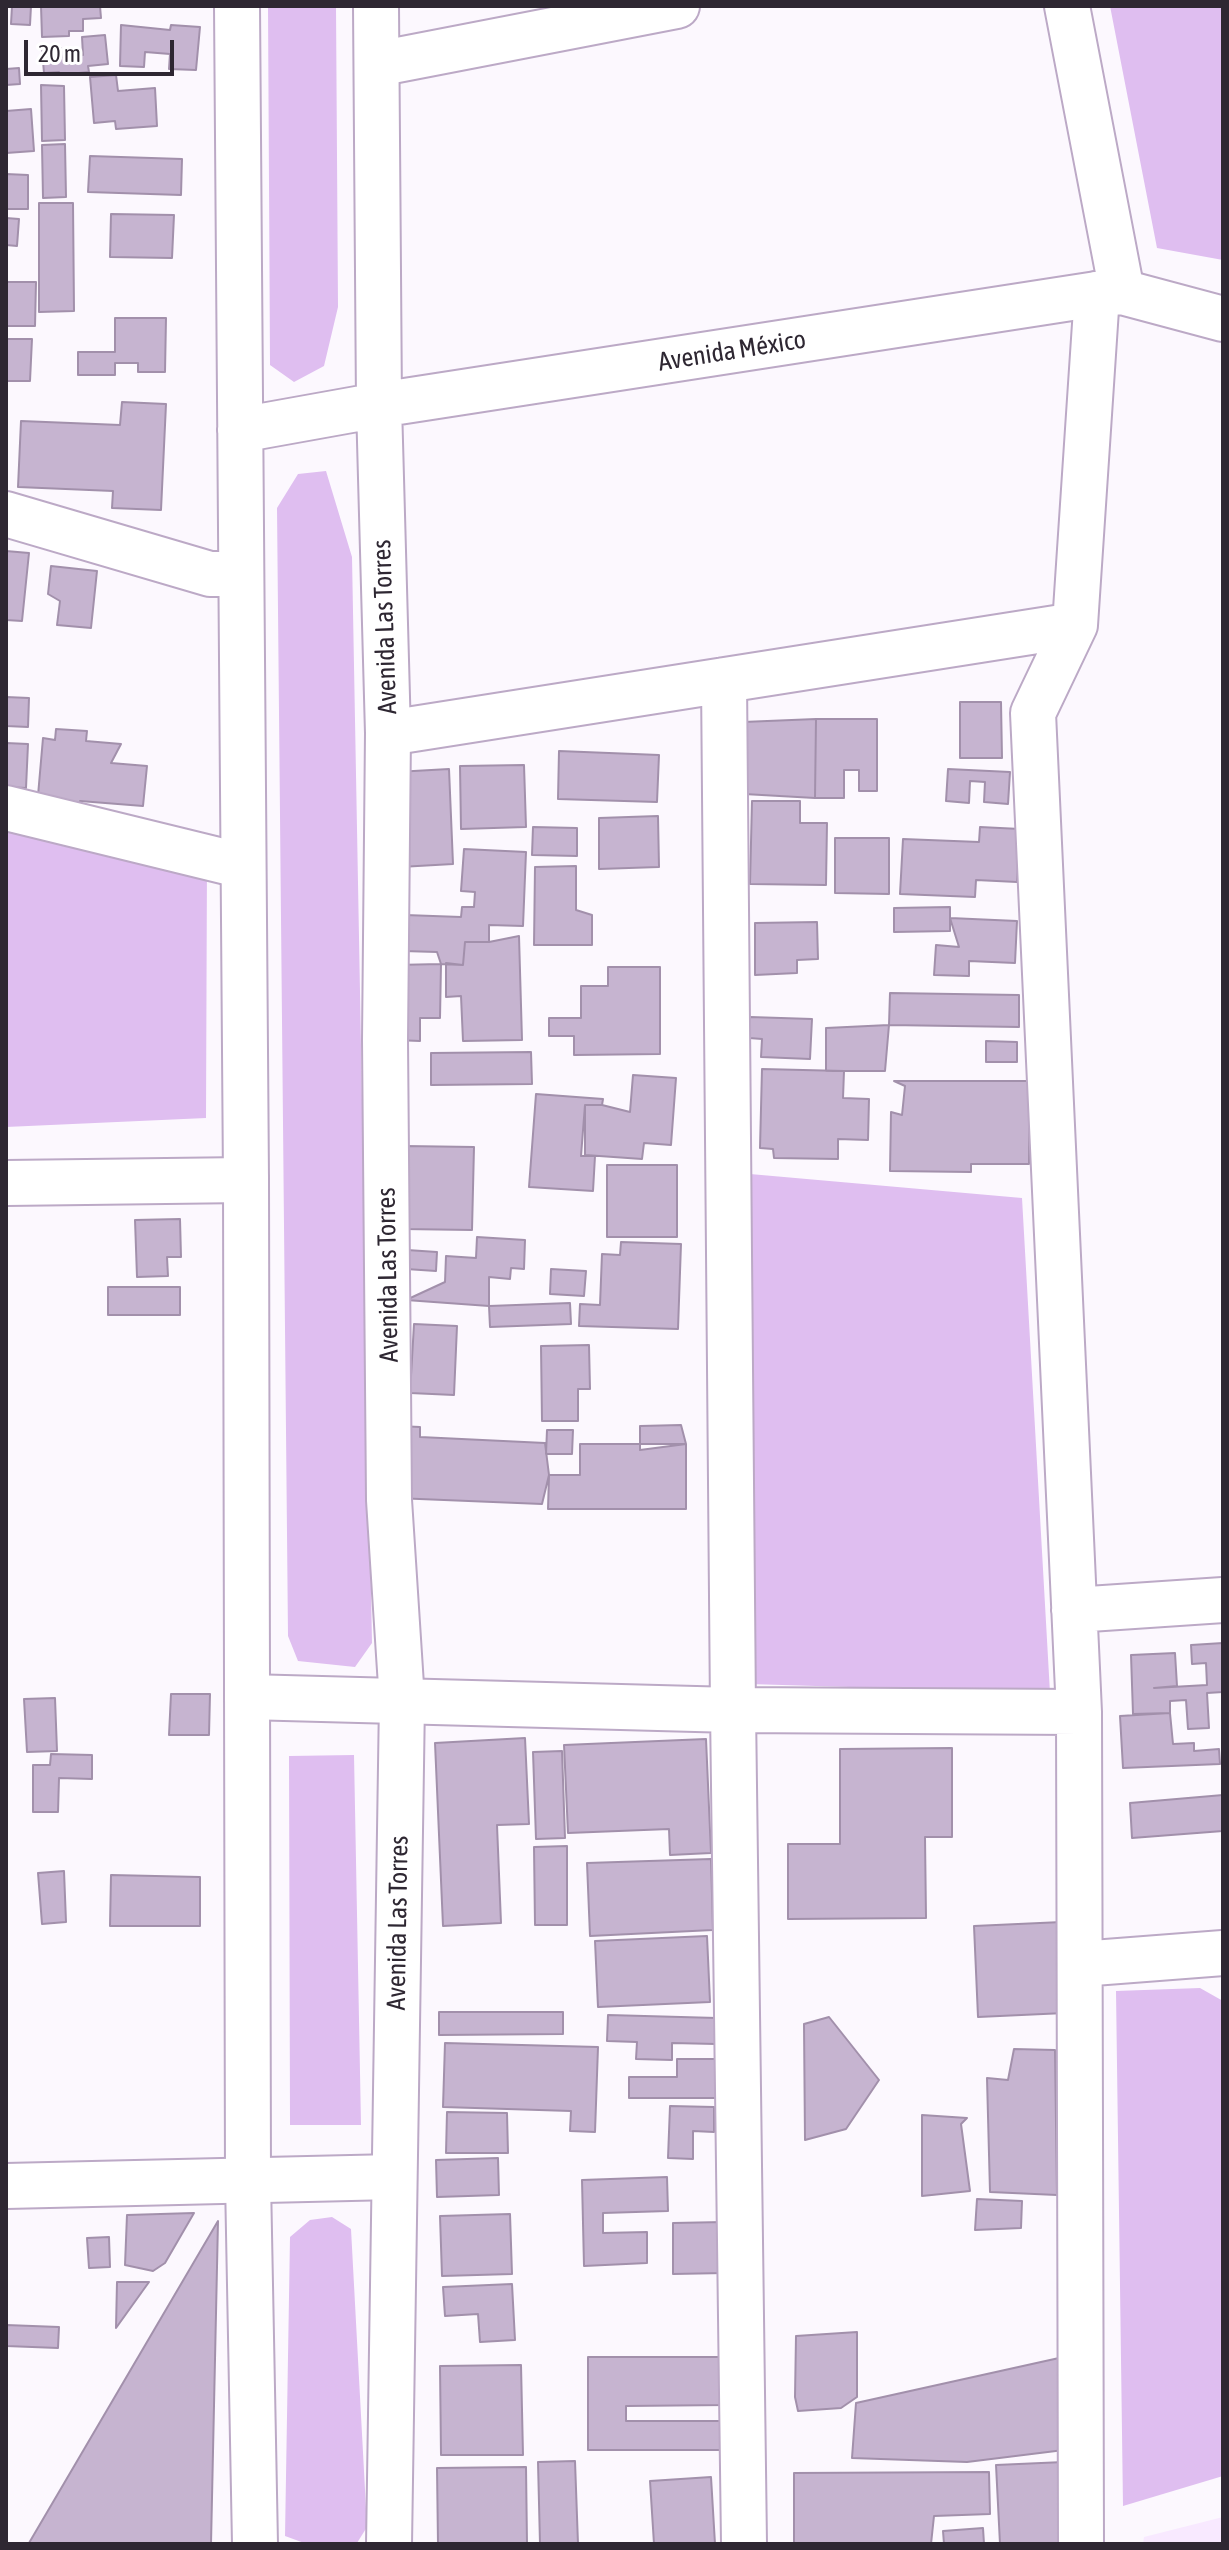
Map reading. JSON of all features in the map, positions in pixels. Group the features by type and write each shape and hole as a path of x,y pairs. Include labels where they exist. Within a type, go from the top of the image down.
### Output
{"street":[{"path":"237,6 246,1180 248,2181 255,2544"},
{"name":"Avenida Las Torres","path":"376,6 379,405 388,733 385,1040 389,1500 402,1701 389,2544"},
{"path":"377,64 677,6"},
{"path":"1067,6 1109,293 1075,625 1033,713 1079,1712 1081,2544"},
{"name":"Avenida México","path":"240,430 379,405 1109,293 1223,319"},
{"path":"6,514 210,574 241,574"},
{"path":"388,733 1075,625"},
{"path":"724,680 744,2544"},
{"path":"6,808 243,866"},
{"path":"6,1183 246,1180"},
{"path":"1074,1610 1223,1600"},
{"path":"247,1697 733,1710 1079,1712"},
{"path":"1080,1964 1223,1953"},
{"path":"6,2186 394,2177"}],"shaded area":[{"path":"268,6 336,6 338,307 324,366 294,382 270,365"},
{"path":"1110,6 1223,6 1223,260 1157,248"},
{"path":"326,471 352,557 372,1643 355,1667 298,1661 288,1636 277,508 298,474"},
{"path":"6,823 207,859 206,1118 6,1127"},
{"path":"750,1174 1022,1198 1050,1693 749,1684"},
{"path":"354,1755 361,2125 290,2125 289,1756"},
{"path":"1200,1988 1223,2001 1223,2476 1123,2506 1116,1991"},
{"path":"332,2217 351,2229 367,2527 357,2543 307,2544 285,2536 290,2237 310,2220"},
{"path":"1223,2517 1223,2544 1143,2544 1144,2537"}],"building":[{"path":"12,6 31,6 30,25 11,24"},
{"path":"41,6 100,6 101,18 83,19 83,31 69,31 69,36 42,37"},
{"path":"121,25 170,30 171,25 200,27 196,70 169,69 170,54 145,52 144,67 120,66"},
{"path":"105,35 108,64 88,66 89,72 44,73 42,50 61,48 62,57 83,55 82,37"},
{"path":"19,68 20,84 6,85 6,69"},
{"path":"116,75 118,91 155,88 157,126 116,129 115,121 94,123 90,77"},
{"path":"41,85 64,86 65,140 42,141"},
{"path":"31,109 34,151 6,153 6,111"},
{"path":"65,144 66,197 43,198 42,145"},
{"path":"90,156 182,159 181,195 88,192"},
{"path":"6,174 28,175 28,209 6,209"},
{"path":"39,203 73,203 74,311 39,312"},
{"path":"111,214 174,215 172,258 110,257"},
{"path":"6,218 19,219 17,246 6,245"},
{"path":"6,282 36,282 35,326 6,326"},
{"path":"115,318 166,318 165,372 138,372 138,363 115,363 115,375 78,375 78,352 115,352"},
{"path":"6,339 32,339 30,381 6,381"},
{"path":"122,402 166,404 161,510 112,508 113,491 18,487 21,421 120,425"},
{"path":"6,551 29,553 22,621 6,620"},
{"path":"51,566 97,571 91,628 57,625 60,601 48,594"},
{"path":"6,697 29,698 28,727 6,726"},
{"path":"960,702 1001,702 1002,758 960,758"},
{"path":"816,719 815,798 744,794 743,722"},
{"path":"816,719 877,719 877,791 859,791 859,770 844,770 844,798 815,798"},
{"path":"56,729 87,731 86,741 121,744 111,763 147,766 143,806 80,801 79,810 37,807 43,738 55,740"},
{"path":"6,743 28,744 26,788 6,787"},
{"path":"559,751 659,755 657,802 558,799"},
{"path":"524,765 526,827 461,829 460,766"},
{"path":"449,769 453,864 400,867 396,772"},
{"path":"948,769 1010,772 1008,804 984,802 985,782 970,781 969,803 946,801"},
{"path":"752,801 800,801 800,823 827,823 826,885 750,884"},
{"path":"658,816 659,867 599,869 599,818"},
{"path":"533,827 577,828 577,856 532,855"},
{"path":"980,827 1020,829 1017,882 976,880 975,897 900,894 903,839 979,842"},
{"path":"835,838 889,838 889,894 835,893"},
{"path":"464,849 526,852 523,926 489,925 489,942 465,942 463,965 441,964 437,952 403,951 405,915 461,917 462,907 474,907 475,892 461,891"},
{"path":"576,866 576,910 592,915 592,945 534,945 535,867"},
{"path":"950,907 950,931 894,932 894,908"},
{"path":"950,918 1017,921 1015,963 969,961 969,976 934,975 936,945 959,947"},
{"path":"817,922 818,959 797,960 797,973 755,975 755,923"},
{"path":"519,936 522,1040 463,1041 461,996 446,997 446,963 463,965 465,942 489,942"},
{"path":"441,964 440,1018 420,1018 420,1041 395,1040 395,965"},
{"path":"608,967 660,967 660,1054 574,1055 574,1036 549,1036 549,1018 581,1018 581,986 608,986"},
{"path":"890,993 1019,995 1019,1027 889,1025"},
{"path":"750,1017 812,1019 810,1059 761,1057 762,1039 749,1038"},
{"path":"889,1025 885,1071 826,1071 826,1028"},
{"path":"986,1041 1017,1042 1017,1062 986,1062"},
{"path":"531,1052 532,1084 431,1085 431,1053"},
{"path":"762,1069 844,1071 843,1098 869,1099 868,1140 838,1139 838,1159 774,1158 773,1149 760,1148"},
{"path":"633,1075 676,1078 671,1145 644,1143 642,1159 585,1155 585,1105 602,1105 630,1112"},
{"path":"894,1081 1030,1081 1029,1164 971,1164 971,1172 890,1171 891,1112 902,1115 905,1086"},
{"path":"536,1094 603,1099 602,1105 585,1105 581,1156 595,1156 593,1191 529,1187"},
{"path":"405,1146 474,1147 472,1230 403,1229"},
{"path":"607,1165 677,1165 677,1237 607,1237"},
{"path":"180,1219 181,1257 167,1257 168,1276 137,1277 135,1220"},
{"path":"477,1237 525,1240 524,1269 511,1268 510,1279 489,1277 489,1306 406,1300 445,1282 446,1256 476,1258"},
{"path":"621,1242 681,1244 678,1329 579,1326 580,1304 600,1305 602,1254 620,1255"},
{"path":"407,1250 437,1252 436,1271 406,1269"},
{"path":"551,1269 586,1271 584,1296 550,1294"},
{"path":"108,1287 180,1287 180,1315 108,1315"},
{"path":"570,1303 571,1324 490,1327 489,1306"},
{"path":"414,1324 457,1326 454,1395 410,1393"},
{"path":"589,1345 590,1389 578,1389 578,1421 542,1421 541,1346"},
{"path":"681,1425 686,1444 640,1450 640,1426"},
{"path":"398,1426 420,1427 420,1437 545,1443 549,1475 542,1504 395,1498"},
{"path":"547,1430 573,1430 572,1454 546,1454"},
{"path":"580,1444 686,1444 686,1509 548,1509 549,1475 580,1475"},
{"path":"1223,1643 1223,1692 1207,1693 1209,1728 1188,1729 1186,1700 1170,1701 1170,1713 1133,1714 1131,1655 1175,1653 1177,1686 1154,1688 1207,1685 1206,1663 1192,1664 1191,1645"},
{"path":"171,1694 210,1694 209,1735 169,1735"},
{"path":"55,1698 57,1751 27,1752 24,1699"},
{"path":"1170,1713 1173,1744 1194,1743 1194,1751 1219,1749 1220,1764 1123,1768 1120,1716"},
{"path":"525,1738 529,1824 497,1825 501,1923 443,1926 435,1743"},
{"path":"706,1739 711,1853 670,1855 669,1829 568,1833 564,1745"},
{"path":"952,1748 952,1837 925,1837 926,1918 788,1919 788,1844 840,1844 840,1749"},
{"path":"562,1751 565,1838 536,1839 533,1752"},
{"path":"51,1754 92,1755 92,1779 59,1778 58,1812 33,1812 33,1765 50,1765"},
{"path":"1223,1795 1223,1831 1132,1838 1130,1803"},
{"path":"567,1846 567,1925 535,1925 534,1847"},
{"path":"711,1859 713,1930 590,1936 587,1863"},
{"path":"64,1871 66,1922 42,1924 38,1873"},
{"path":"111,1875 200,1877 200,1926 110,1926"},
{"path":"1062,1922 1065,2013 978,2017 974,1926"},
{"path":"707,1936 710,2002 598,2007 595,1941"},
{"path":"439,2012 563,2012 563,2034 439,2035"},
{"path":"608,2015 717,2018 716,2044 672,2043 672,2060 636,2059 637,2042 607,2041"},
{"path":"829,2017 879,2080 846,2129 805,2140 804,2024"},
{"path":"445,2043 598,2047 595,2132 570,2131 571,2111 443,2107"},
{"path":"1014,2049 1055,2050 1057,2195 990,2192 987,2078 1008,2080"},
{"path":"677,2059 717,2059 717,2098 629,2098 629,2077 677,2077"},
{"path":"670,2106 714,2107 714,2132 693,2131 693,2159 668,2158"},
{"path":"447,2112 507,2113 508,2153 446,2153"},
{"path":"922,2115 967,2118 961,2124 970,2191 922,2196"},
{"path":"498,2158 499,2195 437,2197 436,2160"},
{"path":"667,2177 668,2211 603,2213 603,2233 647,2232 647,2263 584,2266 582,2180"},
{"path":"977,2199 1022,2201 1021,2228 975,2230"},
{"path":"194,2213 165,2263 153,2271 125,2265 127,2215"},
{"path":"510,2214 512,2274 442,2276 440,2216"},
{"path":"218,2221 211,2544 29,2543"},
{"path":"724,2222 725,2273 673,2274 673,2223"},
{"path":"109,2237 110,2267 89,2268 87,2238"},
{"path":"117,2282 149,2282 116,2328"},
{"path":"512,2284 515,2340 480,2342 478,2314 445,2316 443,2287"},
{"path":"6,2325 59,2327 58,2348 6,2346"},
{"path":"857,2332 857,2397 841,2408 798,2411 795,2397 796,2336"},
{"path":"588,2357 728,2357 727,2405 626,2406 626,2421 728,2421 728,2450 588,2450"},
{"path":"1059,2358 1064,2450 967,2462 852,2458 856,2403"},
{"path":"521,2365 523,2455 441,2455 440,2366"},
{"path":"575,2461 578,2544 540,2544 538,2462"},
{"path":"1064,2462 1068,2544 1000,2544 996,2465"},
{"path":"526,2467 527,2544 438,2544 437,2468"},
{"path":"989,2472 990,2514 934,2516 931,2544 794,2544 794,2473"},
{"path":"711,2477 715,2544 654,2544 650,2481"},
{"path":"983,2528 984,2544 944,2544 943,2531"}]}
